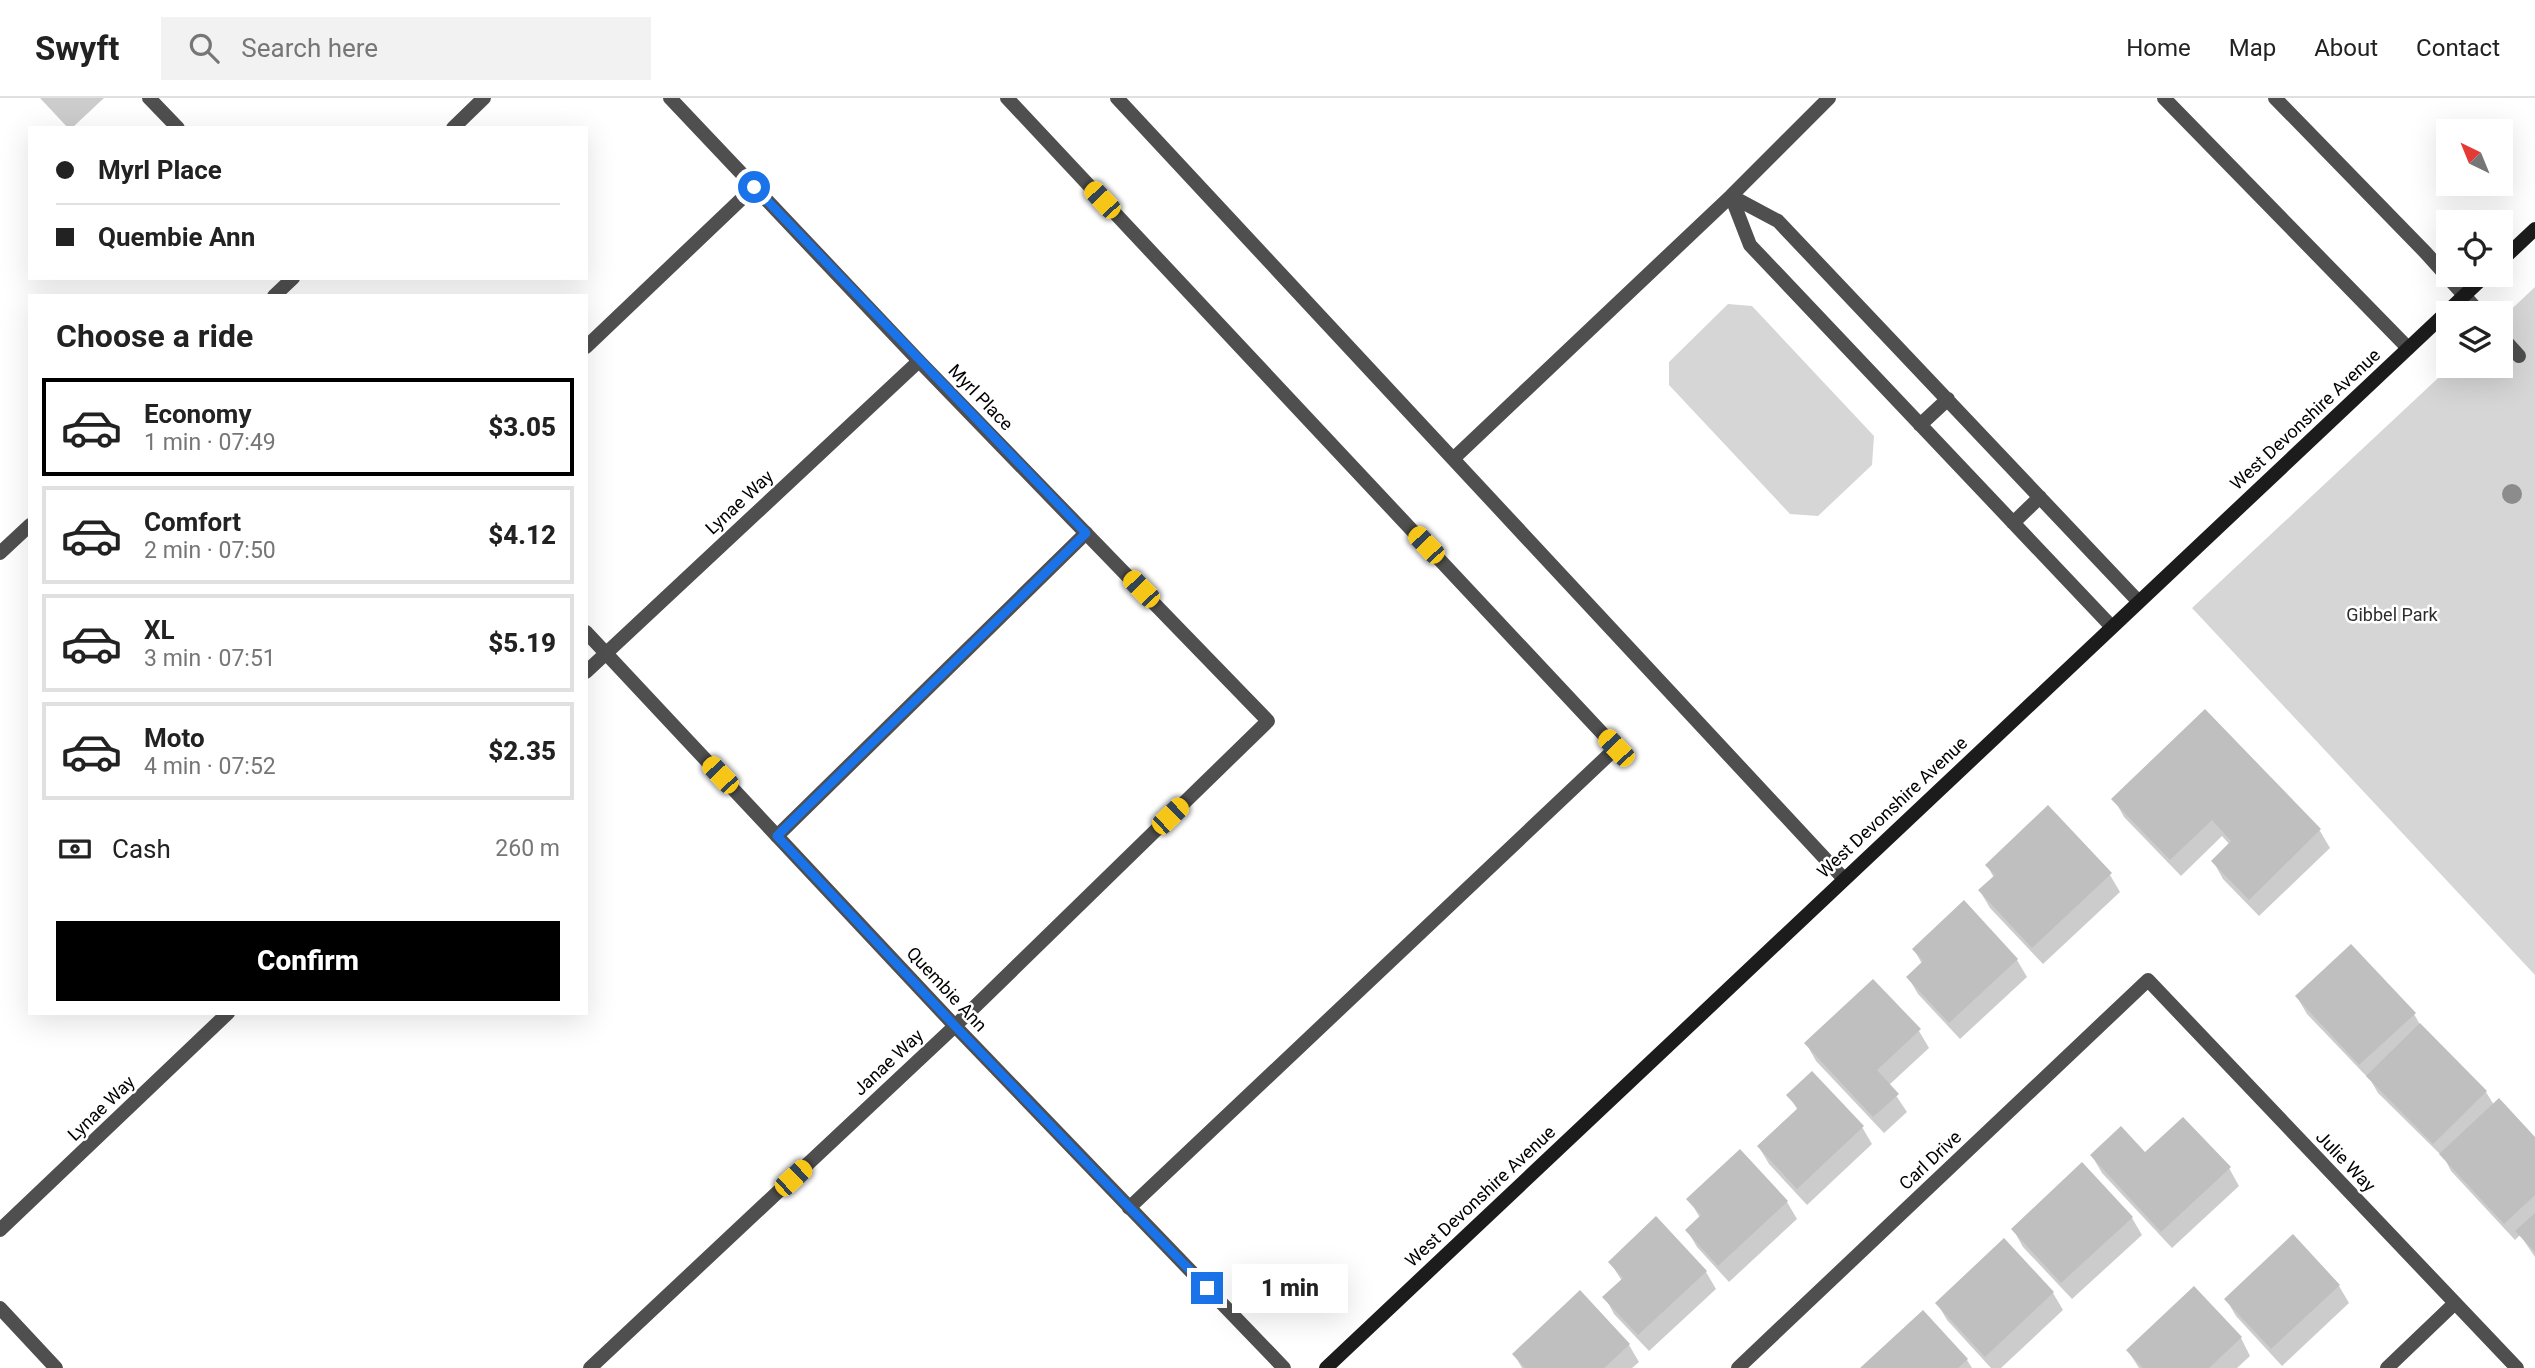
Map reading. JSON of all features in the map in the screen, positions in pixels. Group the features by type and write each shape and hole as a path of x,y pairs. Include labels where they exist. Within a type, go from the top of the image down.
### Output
{"street":[{"path":"149,98 176,126"},
{"path":"455,126 484,98"},
{"name":"Myrl Place","path":"670,98 919,361 1268,721"},
{"path":"1007,98 1616,748 1129,1208"},
{"path":"1117,98 1844,879"},
{"path":"1453,459 1731,196 1829,98"},
{"path":"2164,98 2408,348"},
{"path":"2275,98 2426,253 2469,301"},
{"path":"588,345 754,187"},
{"path":"1731,196 1778,220 2138,601"},
{"path":"1731,196 1750,245 2111,626"},
{"path":"2513,250 2535,229"},
{"path":"276,294 291,280"},
{"name":"West Devonshire Avenue","path":"1326,1368 2473,287"},
{"path":"2513,349 2519,356"},
{"name":"Lynae Way","path":"588,670 919,361"},
{"path":"1920,425 1948,399"},
{"path":"2013,523 2040,497"},
{"path":"0,553 28,527"},
{"path":"777,836 1086,533"},
{"name":"Quembie Ann","path":"588,634 955,1026 1284,1368"},
{"name":"Janae Way","path":"590,1368 955,1026 1268,721"},
{"name":"Julie Way","path":"2148,980 2517,1368"},
{"name":"Carl Drive","path":"1738,1368 2148,980"},
{"name":"Lynae Way","path":"0,1230 226,1015"},
{"path":"2387,1368 2455,1303"},
{"path":"0,1308 56,1368"}],"green space":[{"name":"Gibbel Park","path":"2535,287 2535,975 2192,608 2438,378 2513,378 2513,308"},
{"path":"1728,304 1752,306 1874,436 1872,465 1818,516 1790,514 1669,385 1669,362"}],"building":[{"path":"2205,709 2321,829 2249,900 2211,861 2231,841 2212,820 2170,860 2111,799"},
{"path":"2048,805 2112,873 2032,948 1978,890 1995,875 1985,865"},
{"path":"1964,900 2018,959 1949,1023 1906,977 1923,961 1912,949"},
{"path":"2351,944 2416,1013 2359,1065 2295,996"},
{"path":"1873,979 1921,1029 1877,1070 1899,1094 1873,1117 1804,1043"},
{"path":"2420,1023 2487,1091 2433,1144 2366,1076"},
{"path":"1812,1071 1864,1126 1797,1189 1757,1146 1798,1108 1786,1095"},
{"path":"2499,1098 2535,1137 2535,1195 2504,1224 2439,1154"},
{"path":"2183,1117 2231,1167 2161,1232 2090,1155 2121,1126 2145,1152"},
{"path":"1740,1149 1788,1201 1718,1266 1685,1230 1701,1215 1686,1199"},
{"path":"2082,1162 2133,1217 2061,1283 2011,1229"},
{"path":"2535,1213 2535,1252 2515,1231"},
{"path":"1656,1216 1707,1271 1638,1335 1602,1297 1623,1278 1608,1262"},
{"path":"2293,1234 2340,1285 2271,1349 2224,1299"},
{"path":"2004,1238 2054,1292 1985,1357 1935,1303"},
{"path":"2194,1286 2242,1337 2209,1368 2143,1368 2126,1350"},
{"path":"1580,1290 1630,1344 1604,1368 1525,1368 1512,1354"},
{"path":"1923,1310 1968,1359 1958,1368 1860,1368"}],"route":[{"path":"754,187 1086,533 777,836 1207,1288"}]}
